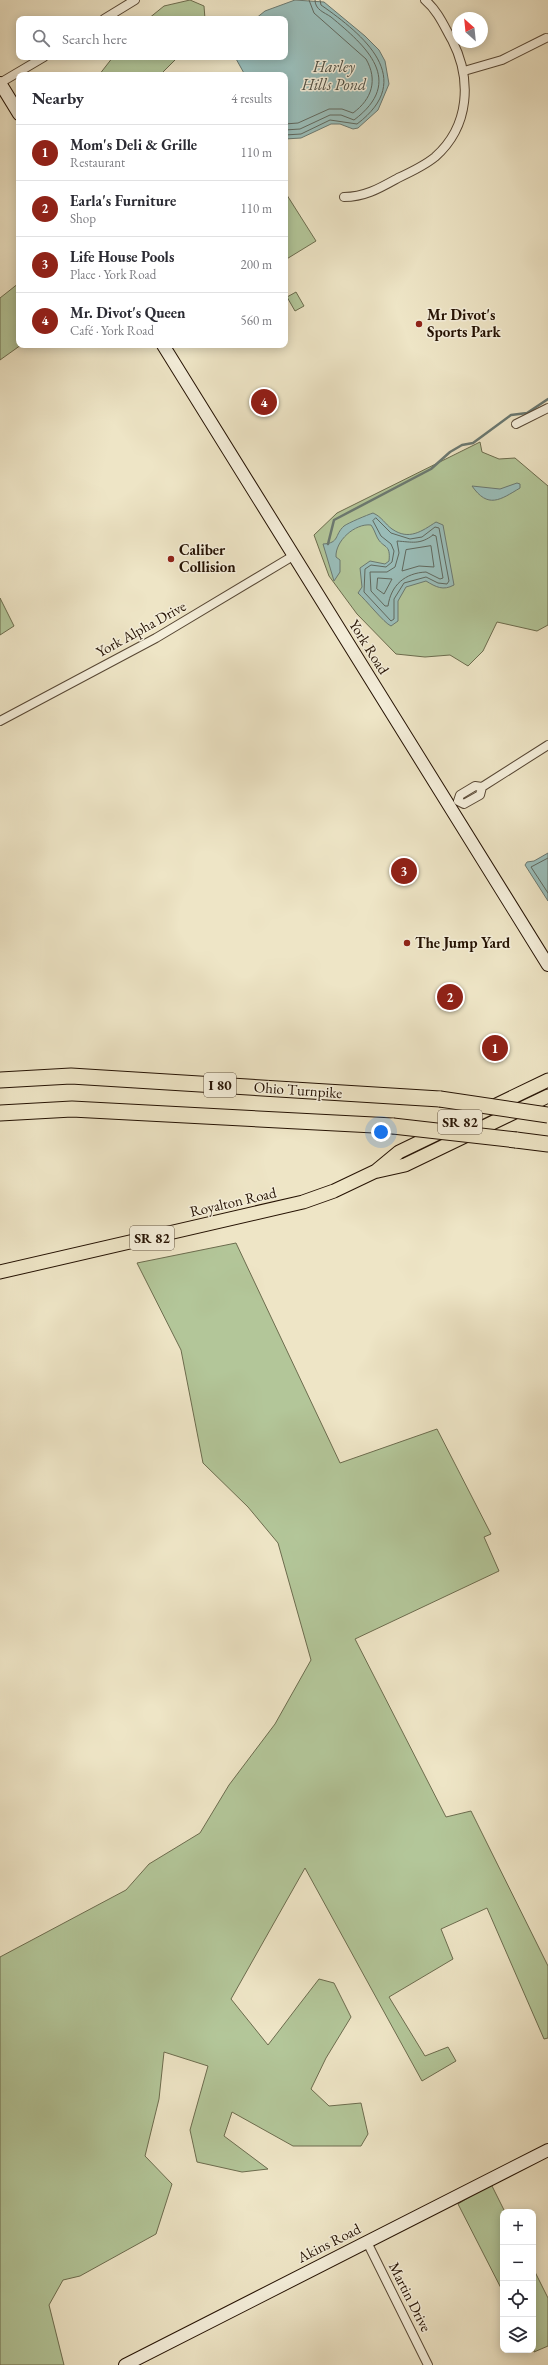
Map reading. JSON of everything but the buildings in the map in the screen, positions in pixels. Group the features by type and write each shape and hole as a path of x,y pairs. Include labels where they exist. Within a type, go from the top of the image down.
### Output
{"highway":[{"name":"Ohio Turnpike","path":"0,1080 71,1076 440,1099 548,1115"},
{"name":"Ohio Turnpike","path":"0,1113 72,1109 393,1126 548,1144"}],"main road":[{"name":"Royalton Road","path":"376,1171 399,1152 548,1080"},
{"name":"Royalton Road","path":"0,1272 303,1202 334,1191 376,1171 405,1165 548,1096"}],"street":[{"path":"109,16 135,0"},
{"path":"344,197 368,194 424,165 443,148 456,130 463,112 465,96 464,71 460,58 440,18 425,0"},
{"path":"464,71 502,60 546,38"},
{"path":"19,72 39,60"},
{"path":"16,74 0,83 16,109"},
{"name":"York Road","path":"165,348 293,556 453,804 548,964"},
{"path":"516,424 548,408"},
{"name":"York Alpha Drive","path":"0,721 156,638 293,556"},
{"path":"453,804 460,795 475,786 482,787 548,745"},
{"name":"Akins Road","path":"125,2365 548,2150"},
{"name":"Martin Drive","path":"367,2242 428,2365"}],"green space":[{"path":"190,0 204,6 205,16 152,16 164,6"},
{"path":"111,60 175,60 163,72 101,72"},
{"path":"288,197 316,241 288,258"},
{"path":"16,285 17,348 0,360 0,298"},
{"path":"296,292 304,306 295,311 288,296"},
{"path":"480,442 482,452 499,459 515,458 548,486 548,625 537,631 497,622 483,651 468,666 450,655 425,657 396,654 357,614 329,576 314,535 337,513"},
{"path":"0,598 14,626 0,635"},
{"path":"236,1243 340,1463 437,1429 491,1534 484,1537 499,1571 355,1639 446,1817 471,1811 548,1966 548,2038 544,2039 487,1908 441,1929 453,1959 389,1997 425,2056 448,2047 456,2061 422,2081 305,1868 231,1999 268,2045 319,1979 334,1983 351,2017 326,2058 311,2089 329,2106 361,2103 368,2134 361,2146 293,2146 232,2112 224,2136 268,2169 242,2172 197,2162 190,2130 208,2066 164,2052 159,2099 145,2156 172,2184 156,2234 80,2276 63,2280 49,2305 64,2365 0,2365 0,1957 126,1890 149,1864 200,1833 229,1785 275,1724 311,1660 278,1543 248,1507 203,1463 181,1350 137,1263"},
{"path":"491,2184 504,2209 500,2209 500,2286 458,2204"},
{"path":"536,2274 548,2298 548,2346 536,2351"}],"water":[{"name":"Harley Hills Pond","path":"295,0 324,2 365,36 379,50 385,61 389,84 378,110 358,128 353,129 340,124 331,124 301,138 288,139 288,72 243,72 237,60 288,60 288,16 259,16 265,11"},
{"path":"517,483 520,484 520,488 500,499 494,500 483,498 472,486 500,489"},
{"path":"373,513 379,516 398,533 415,533 426,529 436,522 443,525 454,585 446,588 440,588 426,581 406,587 398,601 398,621 391,626 384,621 358,593 362,587 360,568 370,561 385,564 389,561 388,549 379,541 371,525 359,527 347,534 342,539 336,557 340,560 340,572 334,581 323,544 332,542 344,526"},
{"path":"548,853 548,901 525,865 527,862 534,861"}],"waterway":[{"path":"328,544 334,520 431,469 450,452 462,445 473,443 511,415 527,413 548,399"}],"place":[{"name":"Mr Divot's Sports Park","path":"419,324"},
{"name":"Mr. Divot's Queen","path":"264,402"},
{"name":"Caliber Collision","path":"171,559"},
{"name":"Life House Pools","path":"404,871"},
{"name":"The Jump Yard","path":"407,943"},
{"name":"Earla's Furniture","path":"450,997"},
{"name":"Mom's Deli & Grille","path":"495,1048"}]}
